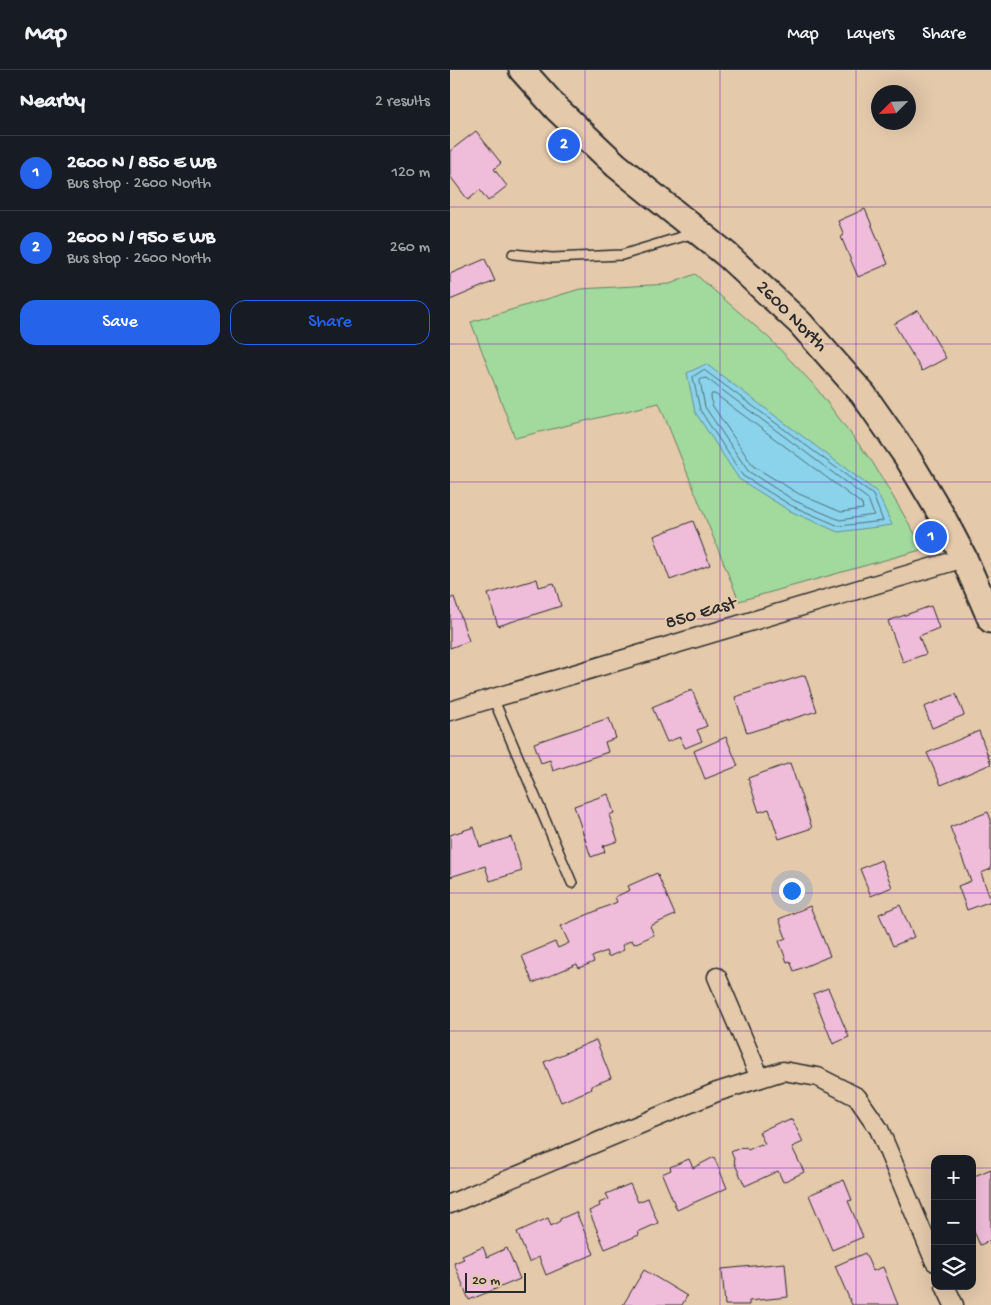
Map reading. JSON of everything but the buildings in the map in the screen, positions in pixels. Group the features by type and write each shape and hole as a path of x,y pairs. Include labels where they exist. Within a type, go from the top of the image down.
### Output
{"main road":[{"name":"2600 North","path":"522,70 557,109 616,165 727,255 800,323 863,394 907,457 942,516 964,558 991,620"}],"street":[{"name":"850 East","path":"450,710 964,558"},
{"path":"717,977 760,1078"},
{"path":"450,1204 717,1092 783,1071 818,1077 856,1097 879,1129 931,1252"},
{"path":"947,1290 954,1305"}],"lane":[{"path":"513,254 552,258 622,255 698,232"},
{"path":"493,698 572,883"}],"green space":[{"path":"695,274 769,338 813,384 873,463 924,549 739,601 659,403 515,438 471,322 580,289 670,284"}],"water":[{"path":"706,364 877,492 892,525 838,532 790,511 739,479 695,412 687,373"}],"place":[{"name":"2600 N / 950 E WB","path":"564,145"},
{"name":"2600 N / 850 E WB","path":"931,537"}]}
